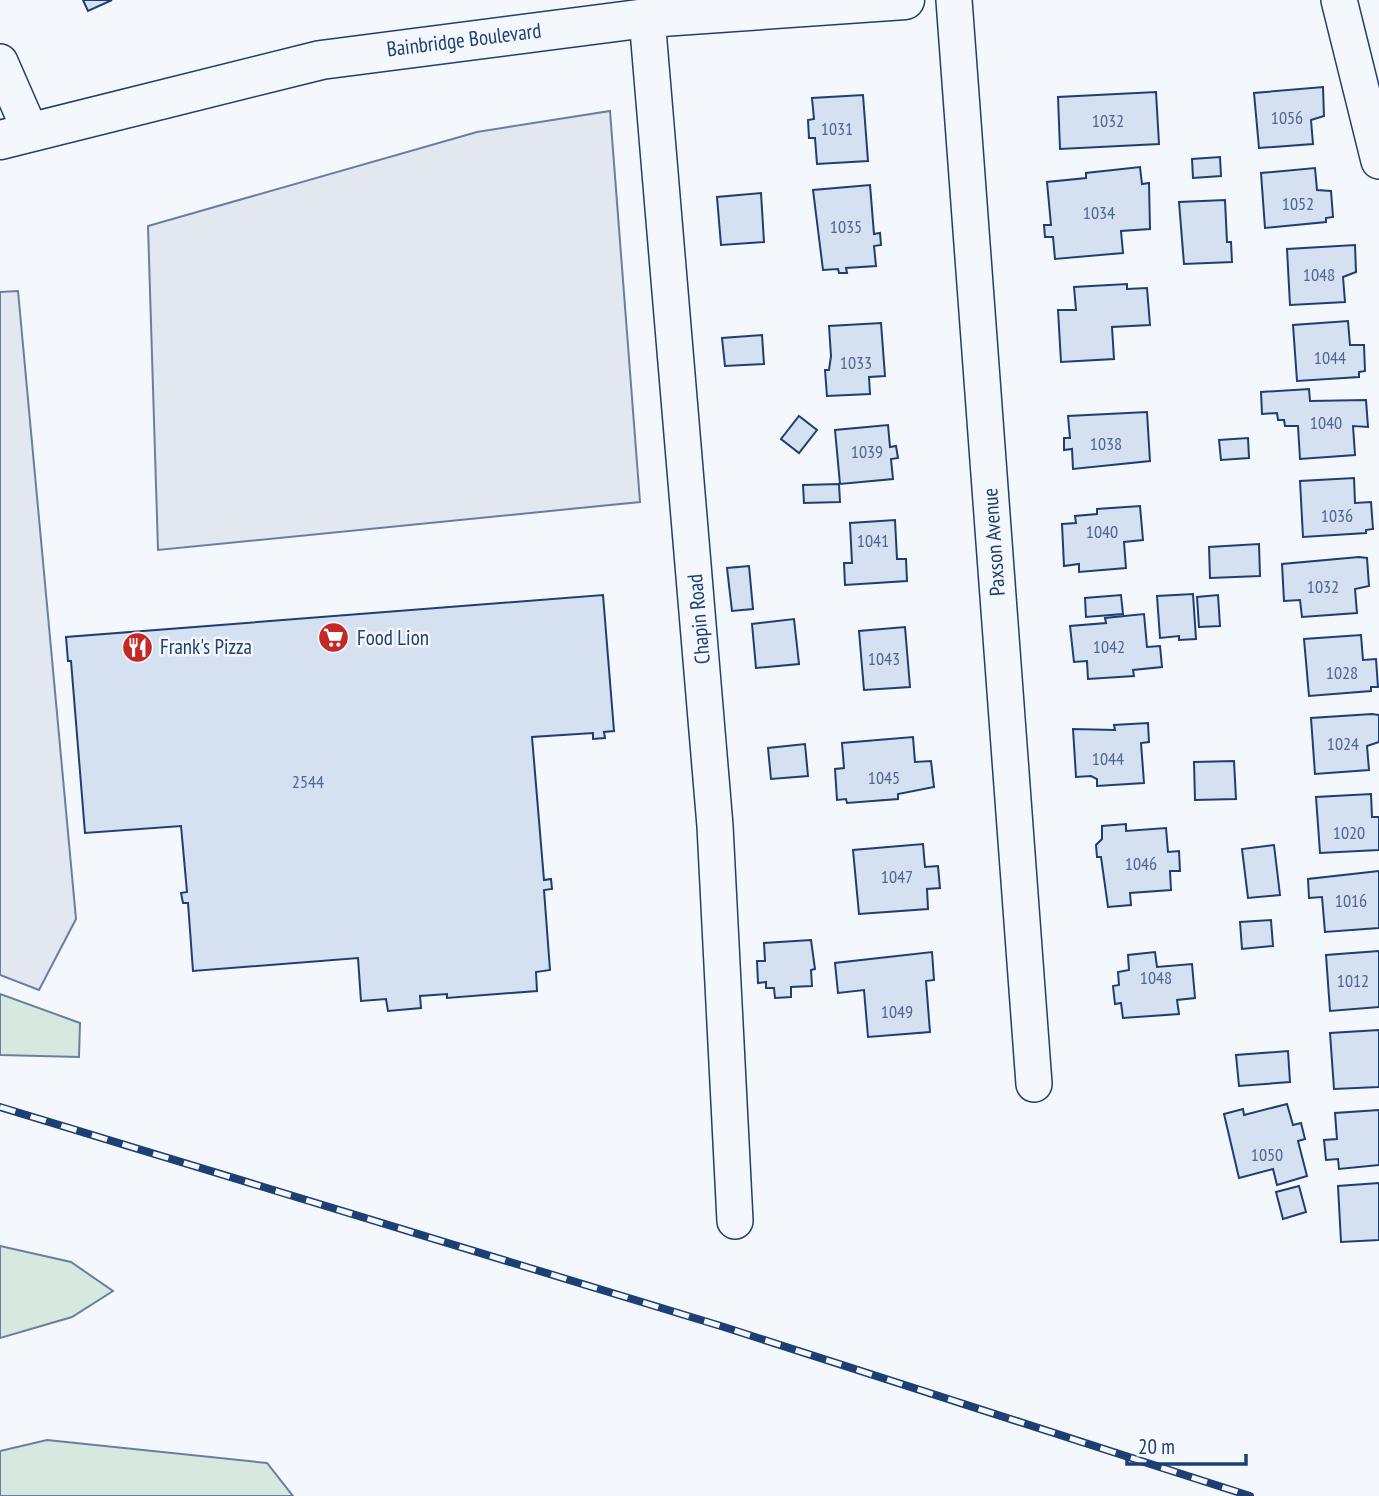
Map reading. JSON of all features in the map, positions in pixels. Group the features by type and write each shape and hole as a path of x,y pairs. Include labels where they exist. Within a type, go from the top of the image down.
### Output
{"main road":[{"name":"Bainbridge Boulevard","path":"10,139 321,60 647,18 905,0"}],"street":[{"name":"Paxson Avenue","path":"954,0 1034,1084"},
{"path":"1339,0 1379,161"},
{"name":"Chapin Road","path":"647,18 715,826 735,1221"},
{"path":"0,62 10,139"}],"shaded area":[{"path":"610,111 640,502 158,550 148,226 477,132"},
{"path":"18,291 76,919 39,990 0,975 0,292"},
{"path":"0,994 80,1023 79,1057 0,1055"},
{"path":"0,1246 71,1262 113,1291 72,1317 0,1338"},
{"path":"47,1440 267,1463 293,1496 0,1496 0,1451"}],"building":[{"path":"83,0 112,0 88,11"},
{"path":"1323,87 1324,116 1311,120 1313,144 1259,148 1254,93"},
{"path":"1156,92 1159,144 1060,149 1058,97"},
{"path":"863,95 868,161 817,164 815,138 809,138 808,120 814,119 812,98"},
{"path":"1220,157 1221,176 1193,178 1192,159"},
{"path":"1140,167 1142,184 1149,183 1150,229 1121,231 1123,253 1055,259 1053,237 1045,237 1044,225 1051,225 1047,182 1086,178 1086,173"},
{"path":"1315,168 1317,190 1331,191 1333,217 1326,218 1326,222 1265,228 1261,173"},
{"path":"870,185 874,234 880,233 881,245 874,246 876,266 846,268 847,273 839,273 838,269 823,270 813,190"},
{"path":"761,193 764,242 721,245 717,197"},
{"path":"1225,200 1227,242 1231,242 1232,262 1184,264 1179,202"},
{"path":"1355,245 1356,272 1343,277 1345,302 1290,305 1287,249"},
{"path":"1127,284 1127,289 1147,288 1150,325 1112,327 1114,359 1061,362 1058,310 1076,310 1074,287"},
{"path":"1348,321 1350,345 1364,345 1365,371 1359,372 1359,377 1297,381 1293,325"},
{"path":"881,323 885,376 869,377 870,394 827,396 825,370 829,370 831,356 829,326"},
{"path":"762,335 764,364 725,366 722,338"},
{"path":"1309,389 1310,401 1366,400 1368,427 1353,426 1355,455 1300,459 1298,426 1285,426 1284,420 1278,420 1277,413 1262,414 1261,392"},
{"path":"1147,412 1150,461 1073,469 1072,449 1064,450 1064,438 1070,438 1068,416"},
{"path":"799,416 817,430 799,453 781,439"},
{"path":"888,425 890,447 896,446 898,458 891,459 893,479 840,484 835,430"},
{"path":"1248,438 1249,458 1221,460 1219,440"},
{"path":"1354,478 1355,503 1371,502 1373,529 1366,530 1366,533 1303,537 1300,481"},
{"path":"839,484 840,502 804,503 803,485"},
{"path":"1140,506 1143,540 1124,542 1126,568 1079,572 1079,564 1064,566 1062,524 1076,523 1075,516 1097,514 1097,509"},
{"path":"895,520 897,559 906,559 907,581 845,585 844,563 852,563 850,523"},
{"path":"1259,544 1260,576 1210,578 1209,547"},
{"path":"1367,558 1369,586 1355,589 1357,613 1302,617 1300,600 1284,601 1282,564"},
{"path":"749,566 753,609 732,611 727,568"},
{"path":"1193,594 1196,639 1179,640 1179,636 1160,638 1157,596"},
{"path":"603,595 614,731 604,732 605,738 593,739 593,733 532,737 544,880 551,879 552,889 544,890 550,970 536,972 537,991 447,998 447,994 420,996 421,1008 388,1011 386,999 361,1001 358,958 193,971 188,903 183,903 181,893 187,892 181,826 85,833 71,661 68,661 66,637"},
{"path":"1121,595 1123,614 1086,617 1085,598"},
{"path":"1218,595 1220,626 1199,627 1197,597"},
{"path":"1144,614 1147,647 1160,646 1162,667 1133,670 1134,676 1088,679 1087,661 1074,662 1070,626 1106,623 1105,618"},
{"path":"794,619 799,664 756,668 752,624"},
{"path":"905,627 910,687 864,690 859,631"},
{"path":"1361,635 1363,660 1376,659 1378,687 1371,687 1371,691 1309,696 1304,639"},
{"path":"1379,715 1379,742 1367,746 1369,770 1315,774 1311,718"},
{"path":"1148,723 1149,742 1141,743 1144,783 1097,786 1097,779 1091,776 1076,777 1073,729 1115,730 1114,725"},
{"path":"913,737 915,762 931,761 934,787 898,794 898,799 847,803 846,799 837,800 835,769 844,768 842,743"},
{"path":"805,744 808,776 771,779 768,748"},
{"path":"1234,761 1236,799 1195,800 1194,762"},
{"path":"1371,794 1372,817 1379,817 1379,850 1320,853 1316,797"},
{"path":"1126,824 1126,831 1166,828 1168,852 1179,851 1180,871 1170,871 1171,890 1130,893 1131,905 1108,907 1101,857 1097,857 1096,845 1102,839 1102,826"},
{"path":"923,844 925,867 938,866 940,888 927,889 928,909 859,914 853,850"},
{"path":"1274,845 1280,895 1248,898 1242,849"},
{"path":"1379,871 1379,928 1325,932 1322,897 1309,898 1308,879"},
{"path":"1271,920 1273,946 1242,949 1240,922"},
{"path":"811,940 815,969 811,970 812,986 791,987 791,997 775,998 774,988 766,988 766,982 758,983 757,961 765,961 764,943"},
{"path":"1379,951 1379,1007 1330,1011 1326,955"},
{"path":"932,952 934,980 926,981 930,1032 868,1037 864,990 838,993 835,963"},
{"path":"1155,952 1157,967 1192,964 1195,998 1177,1000 1179,1014 1123,1018 1121,1003 1115,1004 1113,986 1119,985 1118,972 1129,970 1128,955"},
{"path":"1379,1030 1379,1087 1334,1089 1330,1033"},
{"path":"1288,1051 1290,1082 1239,1086 1236,1055"},
{"path":"1287,1104 1293,1125 1301,1123 1305,1139 1298,1141 1307,1176 1277,1185 1273,1169 1239,1178 1224,1114 1243,1109 1244,1115"},
{"path":"1379,1110 1379,1165 1339,1169 1338,1159 1326,1160 1324,1140 1337,1139 1335,1113"},
{"path":"1379,1183 1379,1240 1341,1242 1338,1186"},
{"path":"1299,1186 1306,1212 1283,1219 1276,1192"}],"railway":[{"path":"0,1107 724,1327 1250,1496"}],"place":[{"name":"Food Lion","path":"334,638"},
{"name":"Frank's Pizza","path":"137,647"}]}
